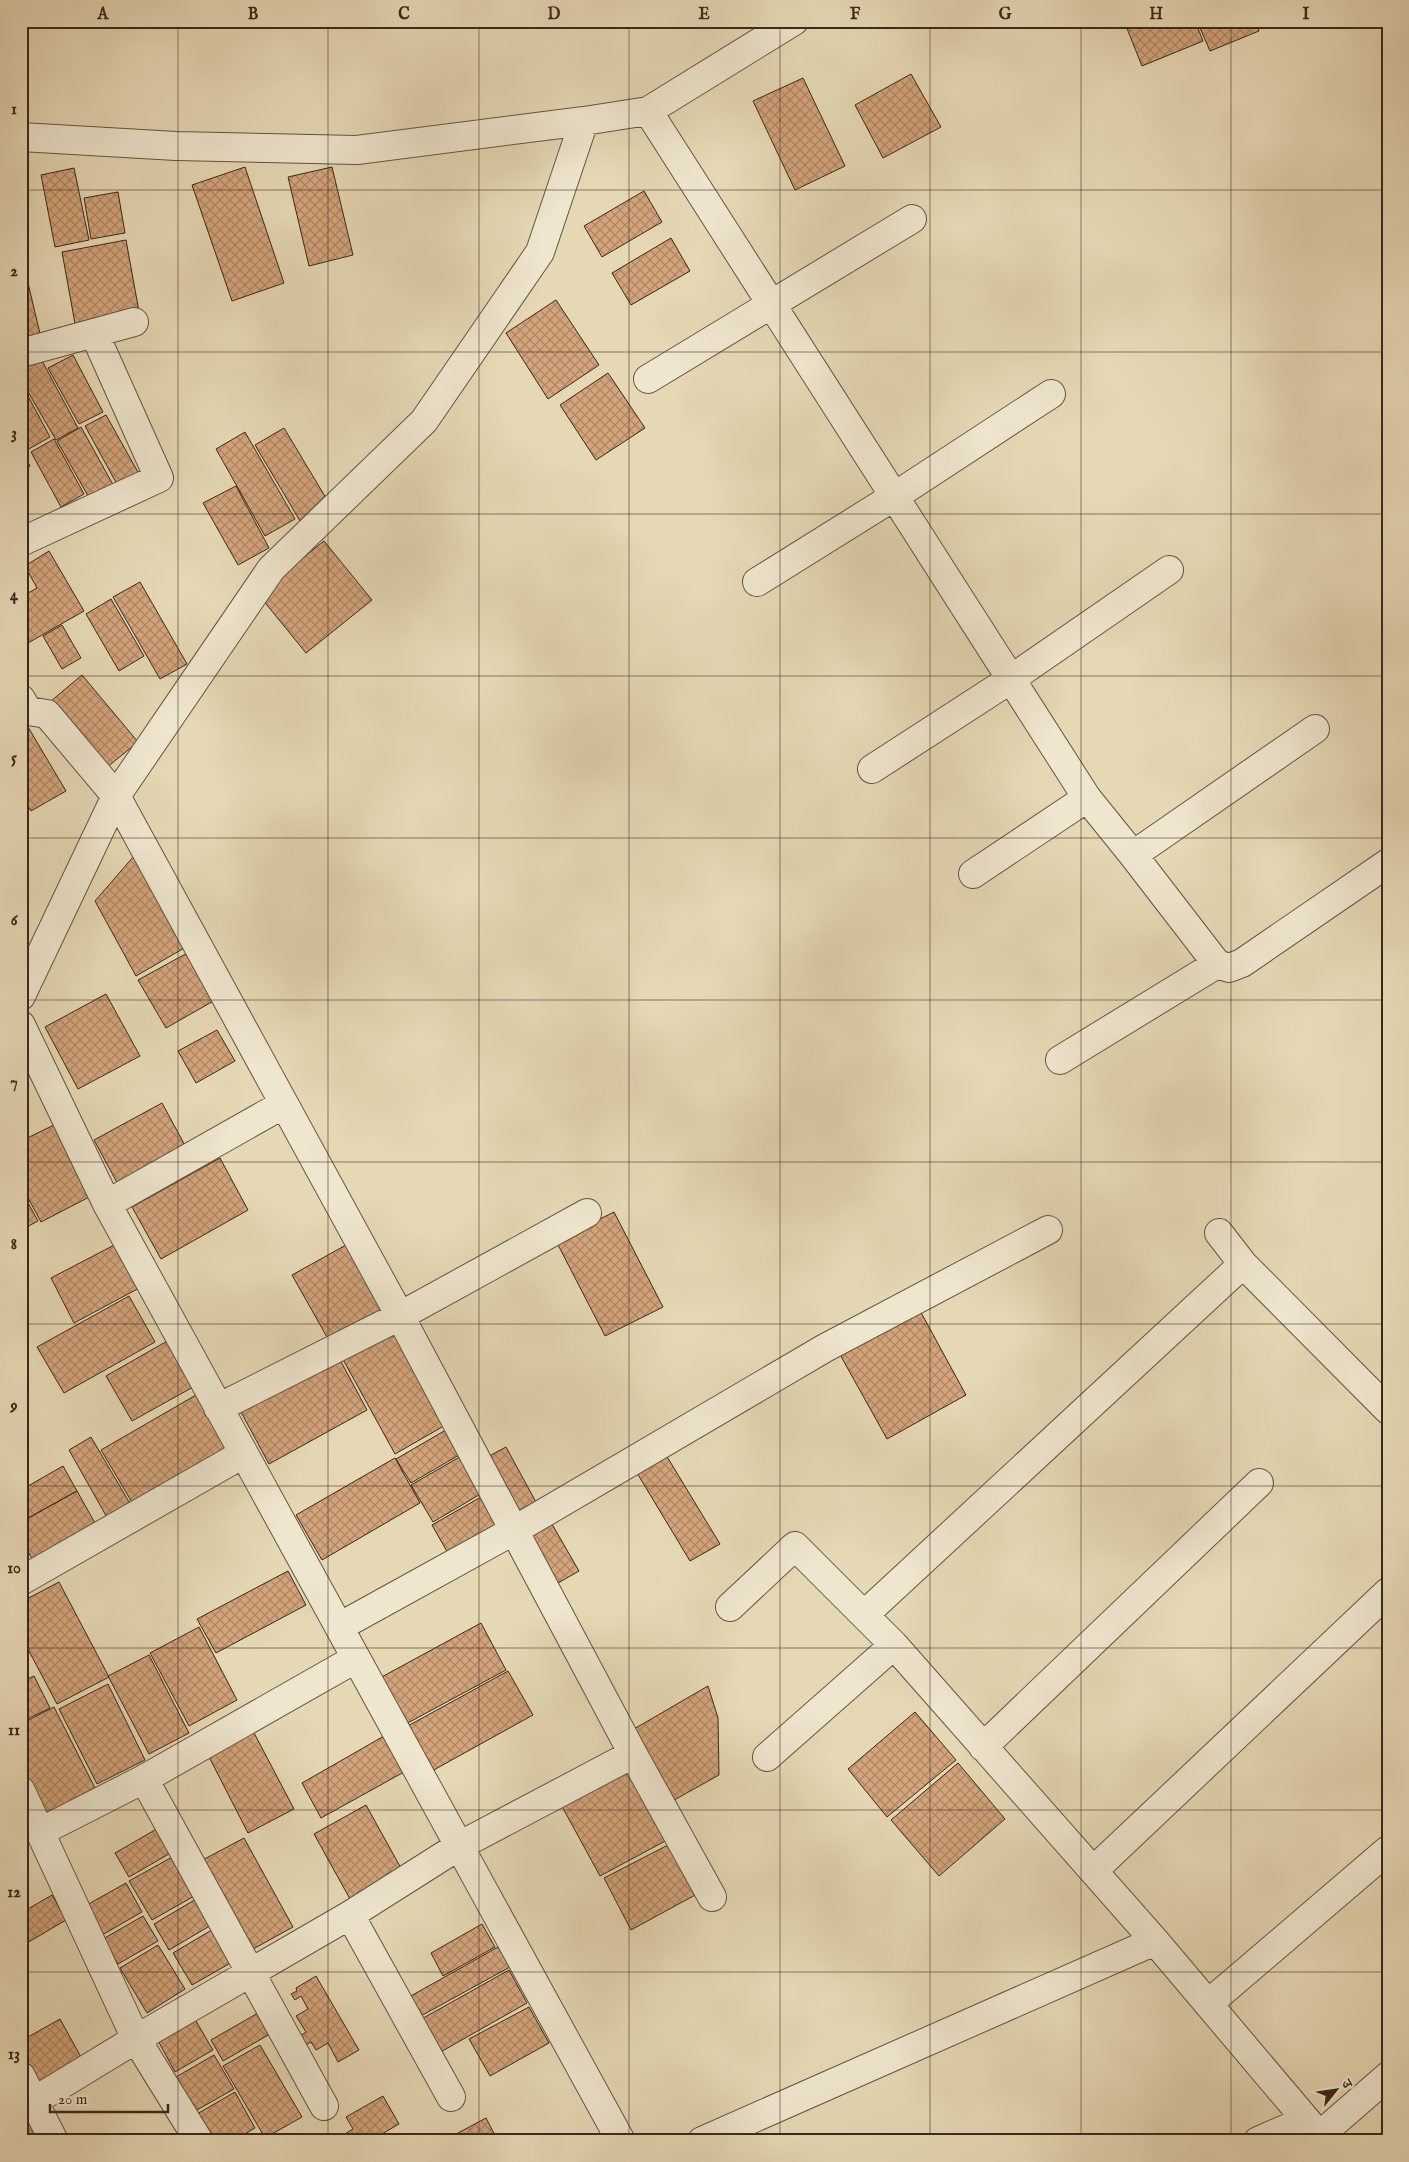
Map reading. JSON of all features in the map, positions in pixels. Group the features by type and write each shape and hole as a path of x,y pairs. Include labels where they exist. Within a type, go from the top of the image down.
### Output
{"street":[{"path":"21,137 176,146 358,150 584,121 648,111 794,21"},
{"path":"648,111 1087,798 1216,964 1229,968 1242,963 1388,863"},
{"path":"21,996 116,796 271,569 424,421 540,252 584,121"},
{"path":"648,379 912,219"},
{"path":"21,353 95,335 134,322"},
{"path":"21,542 159,478 95,335"},
{"path":"757,582 895,496 1051,394"},
{"path":"872,769 1011,679 1169,570"},
{"path":"21,699 28,711 47,714 116,796 400,1316 513,1531 712,1897"},
{"path":"1133,855 1315,729"},
{"path":"973,874 1087,798"},
{"path":"1060,1060 1216,964"},
{"path":"21,1025 107,1204 620,2141"},
{"path":"107,1204 284,1104"},
{"path":"218,1408 400,1316 587,1213"},
{"path":"339,1627 513,1531 825,1348 1048,1230"},
{"path":"1219,1232 1243,1264 1388,1410"},
{"path":"864,1615 1243,1264"},
{"path":"21,1581 243,1454"},
{"path":"983,1747 1259,1482"},
{"path":"730,1607 795,1546 894,1645 1155,1941 1317,2132"},
{"path":"1093,1871 1388,1592"},
{"path":"767,1757 894,1645"},
{"path":"40,1832 144,1779 355,1659"},
{"path":"28,2105 136,2039 350,1914 459,1846 633,1754"},
{"path":"144,1779 324,2106"},
{"path":"21,1791 136,2039 199,2141"},
{"path":"1208,2004 1388,1850"},
{"path":"350,1914 451,2097"},
{"path":"702,2141 1155,1941"},
{"path":"21,2076 28,2105 54,2141"},
{"path":"1258,2141 1317,2132 1388,2076"}],"building":[{"path":"1124,21 1195,21 1203,41 1142,66"},
{"path":"1197,21 1255,21 1259,31 1210,51"},
{"path":"911,74 941,127 883,158 855,105"},
{"path":"803,78 845,166 795,190 753,101"},
{"path":"245,167 284,283 232,301 192,185"},
{"path":"332,167 353,255 309,266 288,177"},
{"path":"74,168 89,240 55,247 41,175"},
{"path":"644,191 662,222 602,257 584,226"},
{"path":"118,192 125,233 91,239 84,198"},
{"path":"671,238 690,271 631,305 612,273"},
{"path":"126,240 140,317 76,329 62,252"},
{"path":"28,283 41,338 21,343 21,285"},
{"path":"556,300 599,365 548,399 506,333"},
{"path":"39,355 78,428 56,440 21,380 21,364"},
{"path":"73,355 103,412 79,424 48,368"},
{"path":"608,373 645,428 596,460 560,405"},
{"path":"21,383 50,437 27,450 21,440"},
{"path":"106,415 139,474 118,486 85,426"},
{"path":"81,427 116,490 92,503 57,441"},
{"path":"284,428 329,503 300,521 255,445"},
{"path":"245,432 295,519 265,536 216,449"},
{"path":"54,439 84,494 61,507 31,452"},
{"path":"21,449 30,466 21,471"},
{"path":"236,486 269,548 238,565 203,503"},
{"path":"324,541 372,600 306,653 258,594"},
{"path":"49,551 84,611 21,647 21,597 37,588 25,566"},
{"path":"140,582 187,664 160,679 113,597"},
{"path":"111,599 144,656 119,671 86,614"},
{"path":"62,625 81,658 62,669 43,636"},
{"path":"82,675 138,742 106,768 51,701"},
{"path":"28,727 66,791 31,811 21,794 21,731"},
{"path":"134,856 186,947 136,976 95,901"},
{"path":"191,951 217,999 166,1028 138,980"},
{"path":"106,994 140,1056 78,1089 45,1027"},
{"path":"217,1030 235,1061 196,1083 178,1051"},
{"path":"162,1103 188,1151 120,1188 94,1140"},
{"path":"58,1123 95,1194 41,1222 21,1185 21,1141"},
{"path":"220,1158 248,1210 161,1259 132,1207"},
{"path":"21,1190 38,1221 21,1230"},
{"path":"614,1212 663,1307 605,1336 556,1241"},
{"path":"355,1240 395,1311 332,1346 292,1275"},
{"path":"120,1242 143,1286 74,1323 51,1278"},
{"path":"129,1296 155,1342 64,1393 37,1347"},
{"path":"918,1307 966,1395 887,1439 838,1351"},
{"path":"394,1324 449,1423 395,1454 340,1354"},
{"path":"169,1340 195,1386 132,1421 106,1376"},
{"path":"339,1358 367,1410 269,1464 241,1412"},
{"path":"196,1395 228,1449 133,1504 101,1450"},
{"path":"451,1427 466,1451 411,1483 396,1459"},
{"path":"91,1437 132,1507 109,1521 69,1450"},
{"path":"506,1447 537,1504 510,1519 478,1462"},
{"path":"463,1455 484,1492 433,1522 411,1485"},
{"path":"666,1455 720,1544 690,1561 637,1473"},
{"path":"395,1458 420,1503 322,1560 296,1515"},
{"path":"63,1466 77,1491 21,1522 21,1490"},
{"path":"77,1491 100,1532 37,1567 21,1540 21,1522"},
{"path":"488,1493 505,1523 449,1555 432,1525"},
{"path":"549,1519 579,1571 551,1587 521,1535"},
{"path":"288,1571 306,1605 216,1653 197,1619"},
{"path":"59,1582 109,1677 57,1704 21,1636 21,1602"},
{"path":"481,1623 506,1670 404,1725 378,1679"},
{"path":"199,1627 237,1700 189,1726 150,1653"},
{"path":"149,1655 189,1733 149,1754 108,1676"},
{"path":"508,1671 533,1715 430,1772 406,1727"},
{"path":"34,1676 50,1708 21,1722 21,1682"},
{"path":"108,1684 145,1760 97,1784 59,1709"},
{"path":"708,1686 718,1718 719,1775 667,1804 627,1733"},
{"path":"54,1707 95,1788 45,1814 21,1768 21,1724"},
{"path":"915,1712 956,1760 887,1817 848,1769"},
{"path":"253,1731 294,1809 248,1833 208,1755"},
{"path":"384,1736 404,1772 321,1818 302,1783"},
{"path":"628,1763 669,1839 600,1876 559,1801"},
{"path":"958,1763 1005,1819 939,1876 891,1820"},
{"path":"366,1805 402,1870 350,1899 314,1834"},
{"path":"160,1827 174,1851 129,1877 115,1853"},
{"path":"244,1838 293,1927 244,1954 195,1864"},
{"path":"670,1844 697,1894 631,1930 604,1878"},
{"path":"174,1856 196,1895 152,1920 129,1881"},
{"path":"126,1883 142,1912 102,1935 85,1906"},
{"path":"52,1895 66,1920 27,1943 21,1933 21,1913"},
{"path":"198,1898 213,1924 169,1950 154,1924"},
{"path":"143,1916 158,1941 118,1964 103,1939"},
{"path":"482,1924 495,1947 443,1976 431,1953"},
{"path":"215,1928 234,1961 192,1985 173,1953"},
{"path":"158,1945 185,1989 147,2013 120,1968"},
{"path":"498,1947 510,1967 419,2017 409,1997"},
{"path":"509,1970 527,2003 437,2054 418,2021"},
{"path":"316,1976 359,2050 338,2062 328,2043 316,2050 311,2042 297,2050 292,2041 306,2032 296,2016 308,2009 301,1996 295,2000 291,1994 297,1991 296,1988"},
{"path":"529,2007 549,2043 490,2076 469,2039"},
{"path":"258,2013 270,2034 223,2061 211,2040"},
{"path":"193,2016 213,2050 175,2072 156,2037"},
{"path":"60,2019 82,2059 34,2086 21,2064 21,2041"},
{"path":"260,2045 302,2117 265,2138 223,2066"},
{"path":"214,2055 234,2089 195,2111 176,2077"},
{"path":"235,2092 255,2128 233,2141 213,2141 197,2114"},
{"path":"383,2096 399,2124 370,2141 350,2141 345,2134 353,2129 346,2117"},
{"path":"25,2116 38,2137 32,2141 21,2141 21,2118"},
{"path":"486,2118 498,2141 443,2141"}]}
